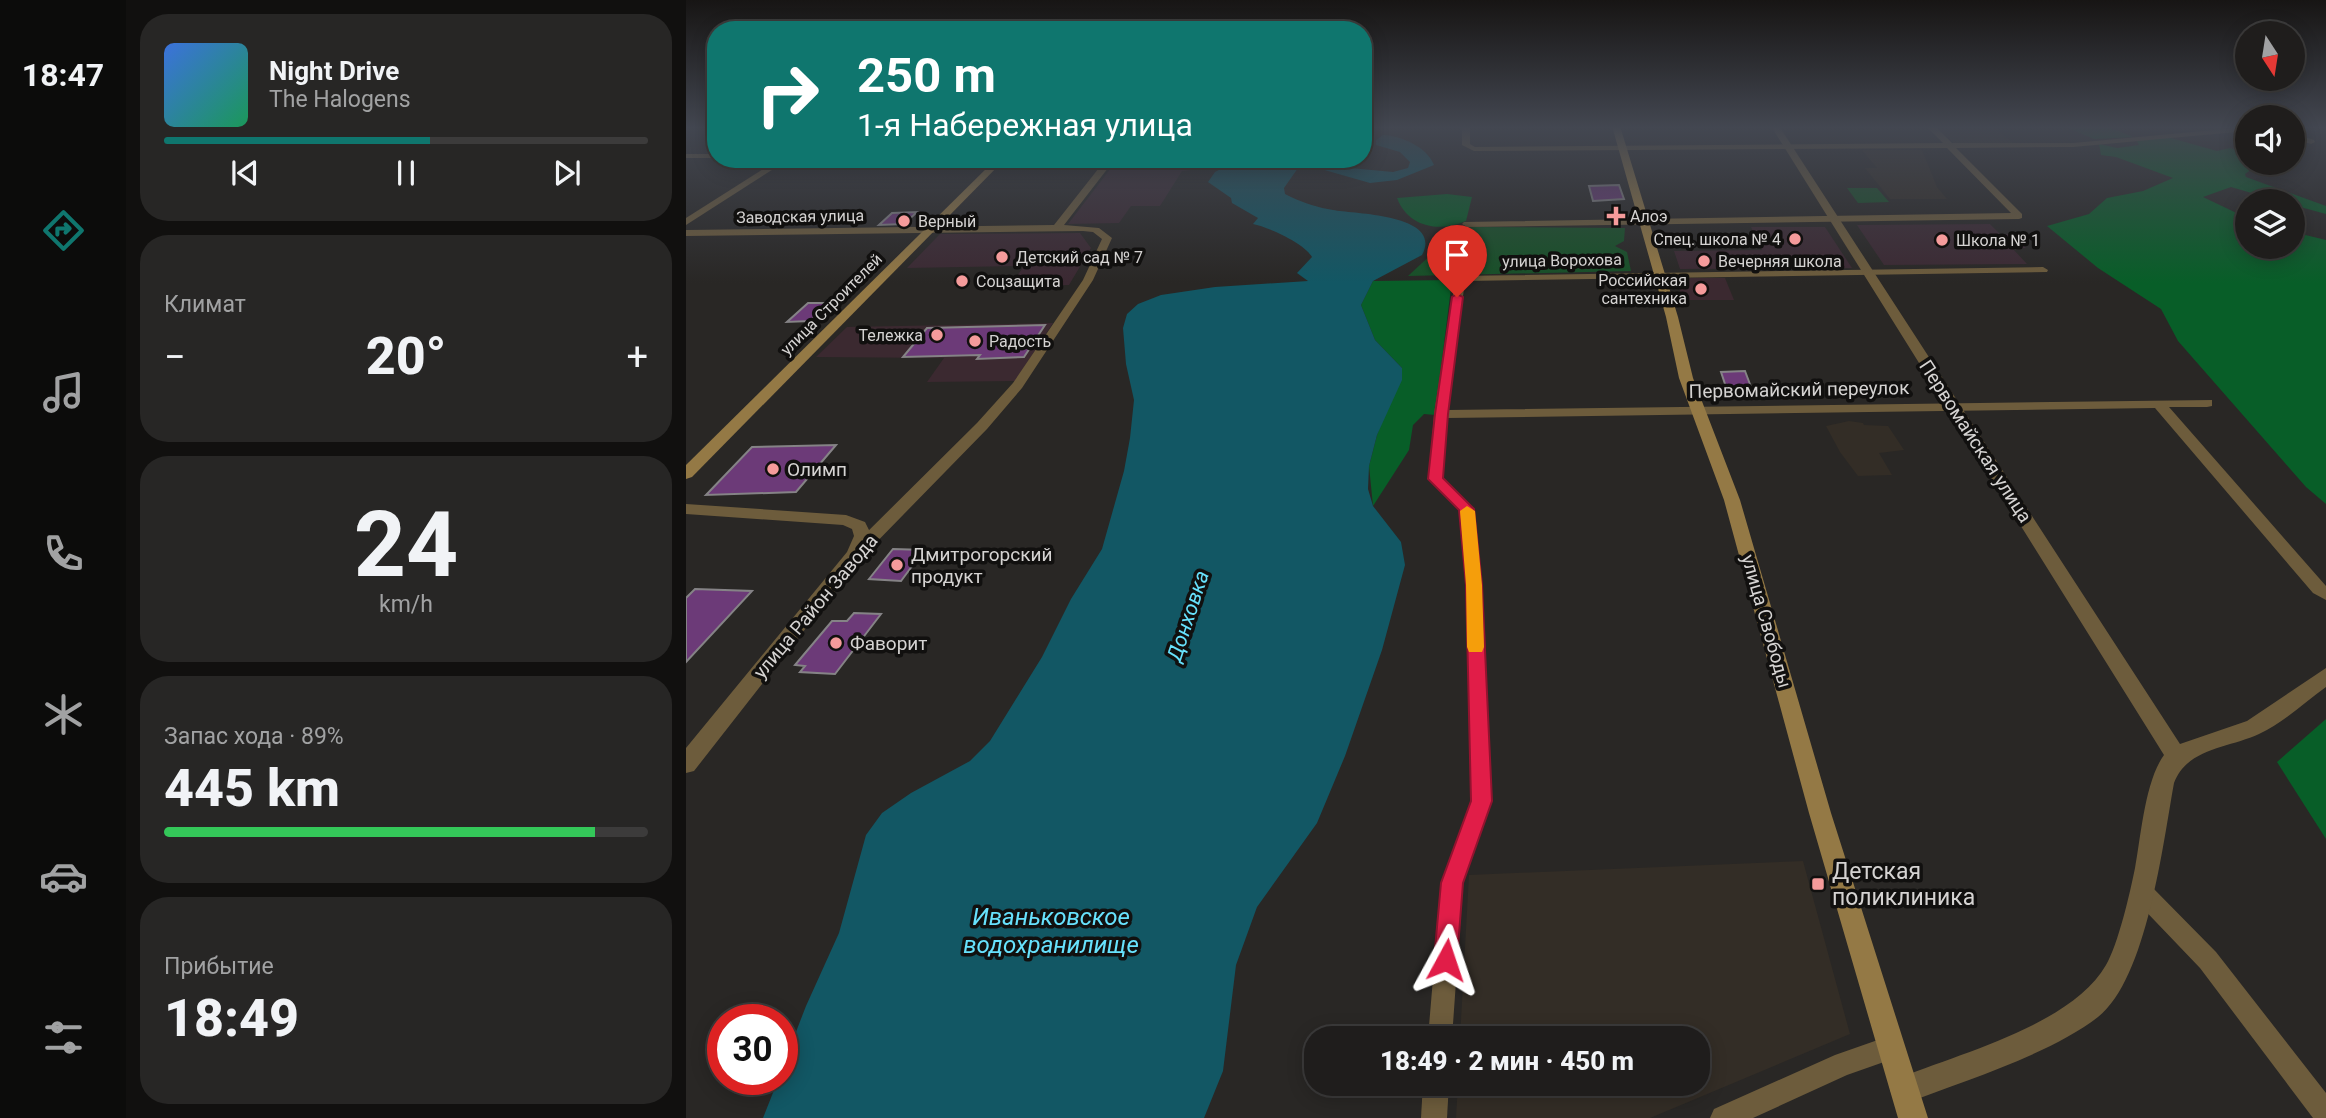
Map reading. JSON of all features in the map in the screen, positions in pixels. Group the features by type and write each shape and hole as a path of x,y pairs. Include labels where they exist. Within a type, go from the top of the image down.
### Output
{"main road":[{"name":"улица Строителей","path":"686,474 982,178"},
{"name":"улица Свободы","path":"1631,178 1696,410 1732,500 1823,824 1913,1118"}],"street":[{"path":"686,222 755,178"},
{"path":"1057,228 1096,178"},
{"name":"Первомайская улица","path":"1810,178 2177,757"},
{"path":"1467,224 2019,216 1978,178"},
{"name":"Заводская улица","path":"686,233 1083,228"},
{"name":"улица Район Завода","path":"686,764 855,555 982,426 1018,385 1088,280 1107,237 1096,230 1083,228"},
{"name":"улица Ворохова","path":"1441,414 1460,278 1659,273 2043,270"},
{"name":"Первомайский переулок","path":"1441,414 2207,403"},
{"path":"2158,404 2326,594"},
{"path":"1441,414 1436,479 1467,509 1474,585 1482,801 1452,883 1441,1026"},
{"path":"686,509 846,520 862,530 861,542 855,555"},
{"path":"1905,1090 2032,1040 2090,1007 2118,971 2142,892 2165,773 2177,757 2190,749 2254,727 2326,676"},
{"path":"2142,892 2208,960 2326,1114"},
{"path":"1723,1118 1844,1064 1892,1047"},
{"path":"1434,1118 1435,1096"}],"shaded area":[{"path":"1103,178 1177,178 1160,206 1131,206 1119,223 1068,224"},
{"path":"1873,178 1933,178 1947,199 1890,199"},
{"name":"Школа № 1","path":"1990,224 2000,234 2012,234 2026,248 2013,249 2027,264 1884,265 1857,225"},
{"name":"Спец. школа № 4","path":"1751,227 1825,227 1852,268 1680,269 1674,251 1762,250"},
{"name":"Детский сад № 7","path":"1080,233 1091,248 1069,285 1009,287 1024,266 907,268 940,234"},
{"path":"1676,278 1725,278 1734,300 1683,300"},
{"path":"1053,323 1015,381 927,382 944,358 816,357 847,327"},
{"path":"1849,421 1888,426 1904,450 1879,453 1892,475 1858,476 1840,452 1826,426"},
{"path":"1803,861 1850,1034 1710,1093 1710,1026 1461,1026 1469,875"},
{"path":"1457,1096 1702,1096 1650,1118 1456,1118"}],"green space":[{"path":"2173,178 2249,178 2279,189 2231,187 2203,197 2235,212 2235,259 2305,259 2305,235 2326,240 2326,504 2306,487 2178,341 2161,309 2098,268 2047,226 2089,214 2107,198 2143,191"},
{"path":"1847,188 1877,188 1889,202 1858,203"},
{"path":"1447,194 1472,197 1466,221 1445,227 1426,225 1409,216 1397,198"},
{"path":"2305,198 2326,206 2326,214 2305,208"},
{"path":"1473,227 1625,228 1624,241 1615,246 1627,252 1631,271 1408,276 1436,250 1440,232"},
{"path":"1452,280 1435,415 1424,414 1413,425 1409,450 1373,506 1369,466 1377,435 1402,368 1375,340 1361,305 1373,281"},
{"path":"2326,719 2326,839 2277,762"}],"water":[{"name":"Иваньковское водохранилище","path":"1211,178 1291,178 1284,188 1285,194 1317,207 1376,215 1409,224 1420,231 1425,241 1422,255 1373,281 1361,305 1375,340 1402,368 1402,380 1377,435 1369,466 1368,489 1373,506 1401,542 1405,565 1382,650 1345,756 1317,823 1257,907 1236,965 1223,1071 1204,1118 763,1118 772,1095 798,1095 798,1027 839,933 866,835 882,813 911,793 970,761 990,741 1042,657 1071,599 1102,549 1124,471 1130,438 1134,400 1126,364 1123,328 1127,314 1138,304 1161,295 1215,287 1308,281 1297,273 1312,257 1308,252 1285,236 1253,224 1258,218 1232,203 1231,198 1208,182"},
{"name":"Иваньковское водохранилище","path":"1353,178 1402,178 1370,183"}],"building":[{"path":"1619,185 1624,199 1593,201 1589,186"},
{"path":"917,212 904,224 879,225 892,213"},
{"path":"808,303 830,303 810,321 787,322"},
{"name":"Радость","path":"1045,325 1024,357 903,357 927,328"},
{"path":"1745,371 1754,395 1729,396 1721,372"},
{"name":"Олимп","path":"836,445 796,492 706,495 752,447"},
{"name":"Дмитрогорский продукт","path":"893,549 924,550 901,581 869,579"},
{"path":"695,589 752,591 686,662 686,598"},
{"name":"Фаворит","path":"854,613 881,614 835,674 800,672 805,666 795,665 832,621 847,621"}],"slow traffic":[{"path":"1467,511 1476,647"}],"place":[{"name":"Алоэ","path":"1616,216"},
{"name":"Верный","path":"904,221"},
{"name":"Спец. школа № 4","path":"1795,239"},
{"name":"Школа № 1","path":"1942,240"},
{"name":"Детский сад № 7","path":"1002,257"},
{"name":"Вечерняя школа","path":"1704,261"},
{"name":"Соцзащита","path":"962,281"},
{"name":"Российская сантехника","path":"1701,289"},
{"name":"Тележка","path":"937,335"},
{"name":"Радость","path":"975,341"},
{"name":"Олимп","path":"773,469"},
{"name":"Дмитрогорский продукт","path":"897,565"},
{"name":"Фаворит","path":"836,643"},
{"name":"Детская поликлиника","path":"1818,884"}],"route":[{"path":"1446,960 1452,883 1482,801 1474,585 1467,509 1436,479 1441,414 1457,297"}],"water label":[{"name":"Донховка","path":"1188,616"}]}
